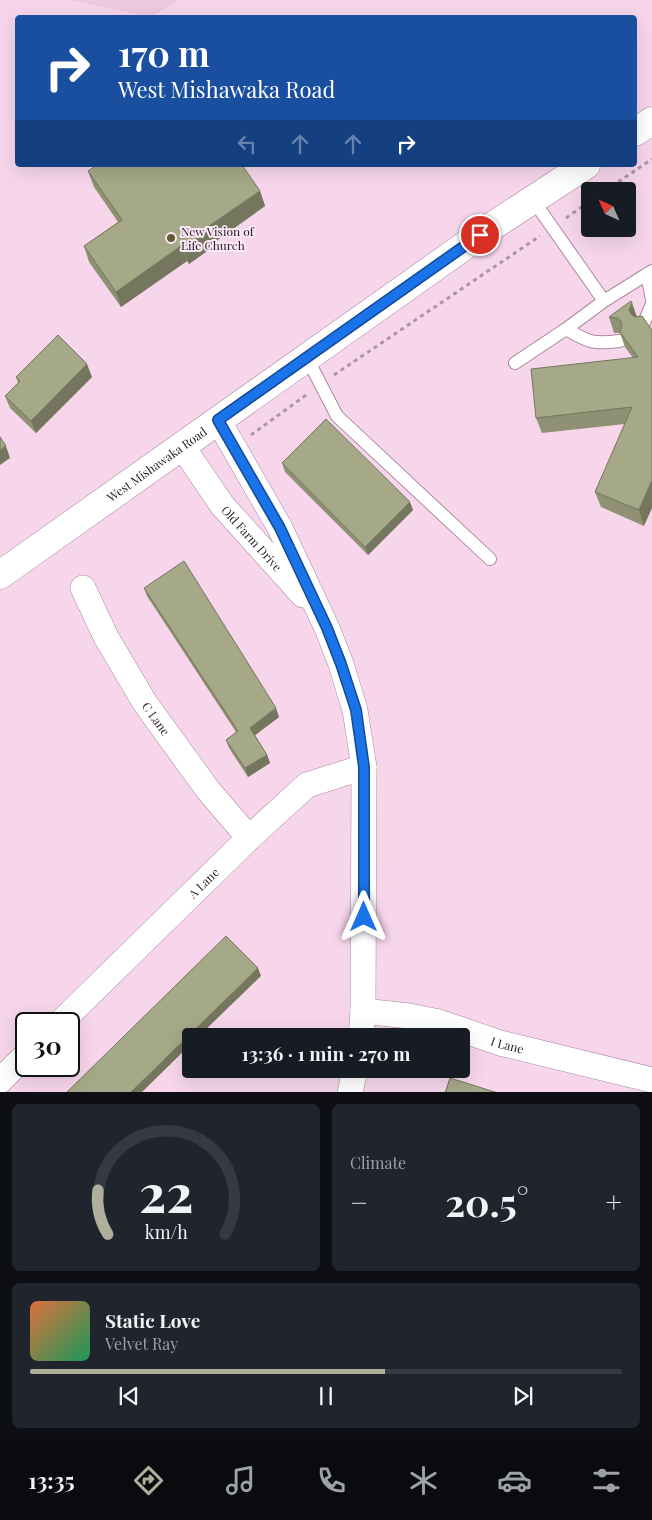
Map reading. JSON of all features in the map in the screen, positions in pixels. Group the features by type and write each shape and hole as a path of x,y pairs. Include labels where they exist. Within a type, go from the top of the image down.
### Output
{"main road":[{"path":"637,131 652,121"},
{"name":"West Mishawaka Road","path":"0,575 494,225 583,167"}],"street":[{"name":"Old Farm Drive","path":"218,420 280,528 327,628 356,710 364,767 362,1028"},
{"name":"Old Farm Drive","path":"182,446 222,505 299,590 327,628"},
{"name":"C Lane","path":"83,588 106,637 145,703 208,790 249,838"},
{"name":"A Lane","path":"70,1012 249,838 307,785 364,767"},
{"name":"I Lane","path":"363,1010 439,1022 500,1043 652,1080"},
{"path":"0,1081 15,1066"},
{"path":"350,1092 354,1078"}],"lane":[{"path":"533,200 604,301"},
{"path":"515,363 604,301 650,272 652,300"},
{"path":"642,325 652,304"},
{"path":"566,329 584,339 598,343 620,341"},
{"path":"307,358 337,416 490,559"}],"path":[{"path":"618,182 652,159"},
{"path":"233,447 320,385 581,207"}],"shaded area":[{"path":"70,0 178,0 154,15 141,15"}],"building":[{"name":"New Vision of Life Church","path":"94,167 243,167 260,191 209,226 211,229 183,249 181,246 116,292 84,246 122,220 88,171"},
{"path":"631,301 629,310 631,314 635,317 642,316 652,330 652,480 639,510 595,492 632,407 536,418 531,369 638,357 620,332 621,321 617,318 609,317"},
{"path":"58,335 87,364 31,421 5,396 20,381 16,377"},
{"path":"326,419 410,502 365,547 282,463"},
{"path":"0,437 6,446 0,450"},
{"path":"184,561 276,708 250,728 267,755 245,768 226,740 238,731 144,588"},
{"path":"226,936 258,968 197,1028 182,1028 182,1042 131,1092 67,1092"},
{"path":"450,1078 495,1092 445,1092"}],"place":[{"name":"New Vision of Life Church","path":"171,238"}],"route":[{"path":"364,917 364,767 356,710 327,628 280,528 218,420 480,235"}]}
